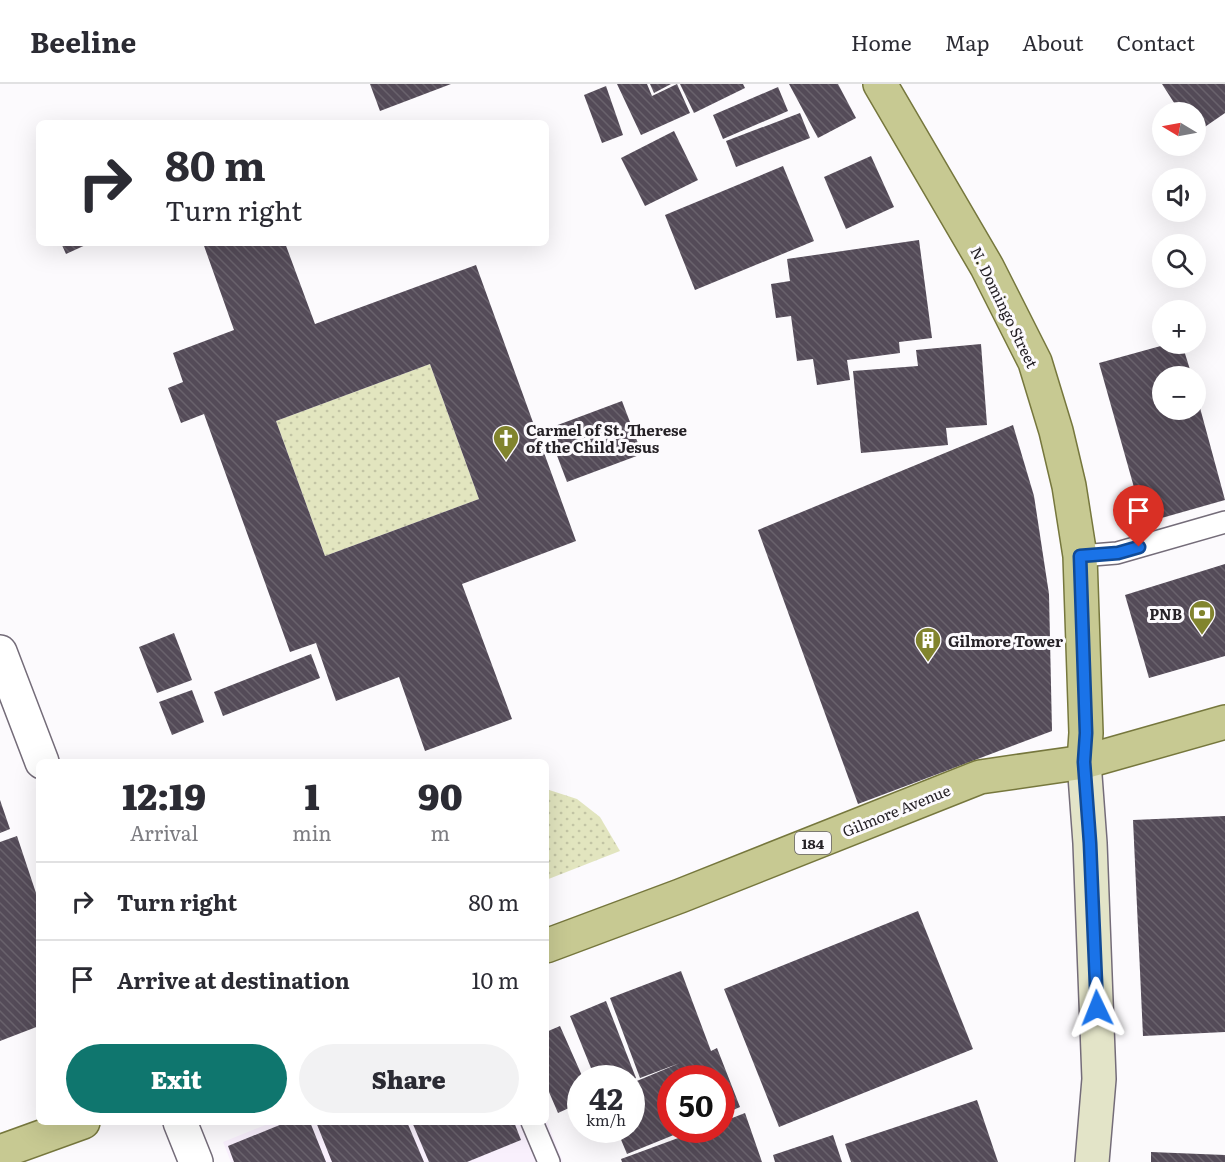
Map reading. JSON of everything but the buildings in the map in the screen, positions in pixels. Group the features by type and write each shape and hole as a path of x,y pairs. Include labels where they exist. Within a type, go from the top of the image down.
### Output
{"main road":[{"name":"N. Domingo Street","path":"880,84 987,267 1035,362 1056,431 1069,486 1080,556 1086,733 1084,762 1090,843 1099,1078 1092,1162"},
{"name":"184","path":"1084,762 1225,722"},
{"name":"Gilmore Avenue","path":"549,945 691,892 980,777 1084,762"},
{"path":"0,1152 75,1125"}],"street":[{"path":"0,652 41,759"},
{"path":"181,1125 196,1162"}],"lane":[{"path":"1080,556 1118,553 1225,522"},
{"path":"533,1125 549,1162"}],"shaded area":[{"path":"266,1125 548,1125 563,1162 231,1162 223,1142"}],"green space":[{"path":"430,364 479,499 325,556 276,421"},
{"path":"549,790 577,799 600,817 620,851 549,879"}],"place":[{"name":"Carmel of St. Therese of the Child Jesus","path":"506,461"},
{"name":"PNB","path":"1202,636"},
{"name":"Gilmore Tower","path":"928,663"}],"route":[{"path":"1097,1008 1084,762 1086,733 1080,556 1118,553 1139,547"}]}
